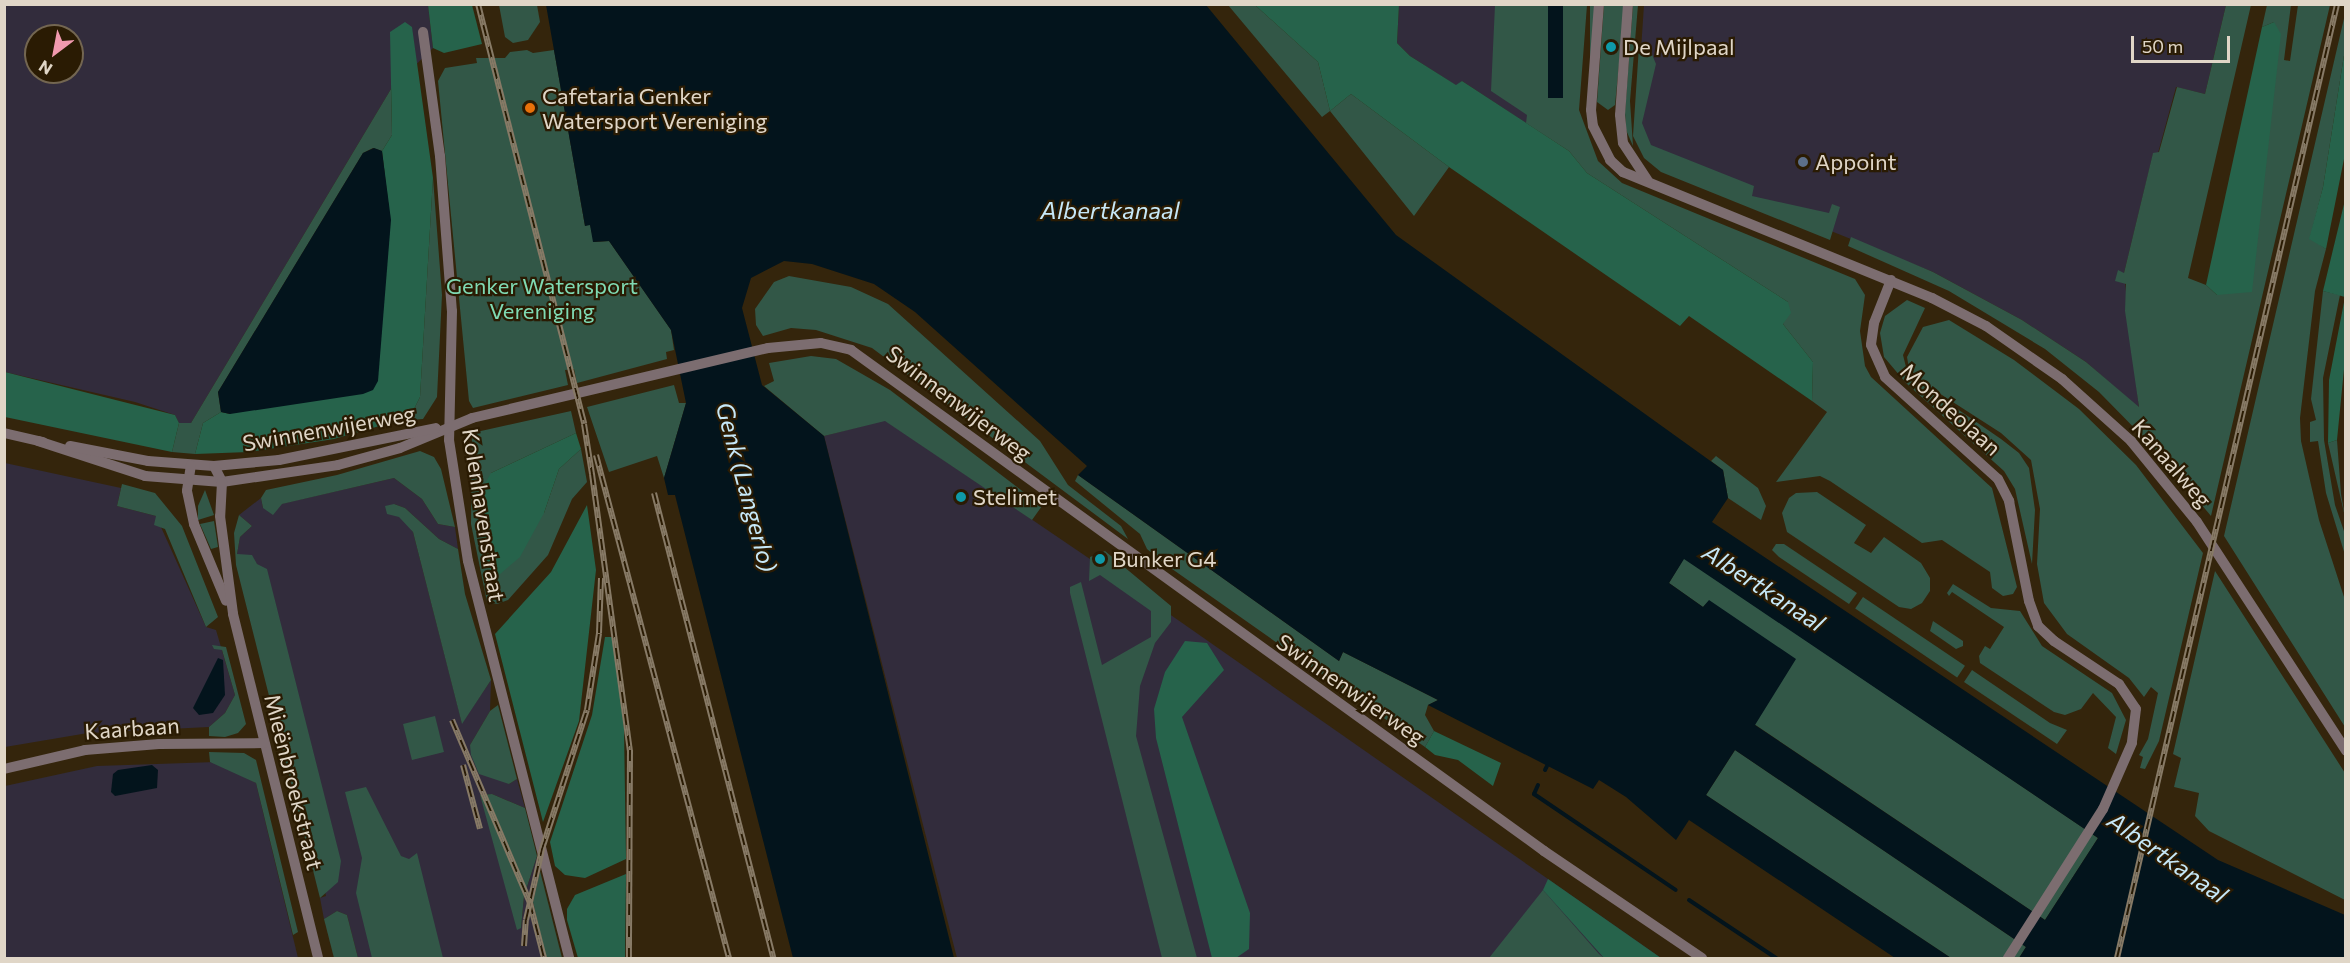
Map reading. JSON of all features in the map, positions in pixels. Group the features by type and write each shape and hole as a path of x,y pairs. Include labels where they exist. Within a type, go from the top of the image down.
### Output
{"street":[{"path":"1599,4 1591,110 1593,126 1610,160 1623,172 1891,280"},
{"path":"1628,4 1620,115 1623,142 1648,182"},
{"name":"Kolenhavenstraat","path":"423,32 440,156 453,311 448,426 468,561 569,958"},
{"name":"Mondeolaan","path":"1891,280 1874,323 1871,345 1885,377 1998,479 2009,501 2029,601 2038,626 2128,694 2136,709 2132,743 2081,849 2008,958"},
{"name":"Kanaalweg","path":"1891,280 1986,326 2062,379 2131,441 2197,522 2346,751"},
{"name":"Swinnenwijerweg","path":"4,433 148,462 214,466 279,460 448,426 768,348 822,343 851,350 876,364 1186,595 1544,851 1702,958"},
{"name":"Swinnenwijerweg","path":"38,441 145,476 187,482 222,482 338,465 400,448 448,426"},
{"name":"Mieënbroekstraat","path":"191,465 187,482 194,524 233,614"},
{"name":"Mieënbroekstraat","path":"214,466 222,482 220,516 233,614 318,958"},
{"name":"Kaarbaan","path":"4,768 85,750 159,744 264,743"}],"shaded area":[{"path":"5,5 428,5 433,48 391,89 191,423 179,423 175,415 135,402 5,372"},
{"path":"1399,5 1584,5 1573,128 1526,123 1462,81 1457,86 1410,56 1397,43"},
{"path":"1644,5 2226,5 2205,94 2176,87 2158,153 2153,154 2124,273 2139,408 2086,362 2022,320 1933,272 1667,165 1651,153 1636,124"},
{"path":"885,420 1115,576 1661,958 957,958 824,436"},
{"path":"5,463 121,488 117,506 156,516 206,627 216,630 235,695 225,713 209,727 88,733 5,747"},
{"path":"394,478 422,499 438,524 455,527 458,549 439,539 405,508 394,504 413,532 462,723 491,680 490,711 470,745 509,784 517,779 525,808 492,794 480,795 521,928 524,896 537,856 540,871 533,902 546,958 358,958 347,915 337,911 324,919 320,898 326,896 257,564 237,554 240,537 252,526 239,515 261,498 263,508"},
{"path":"216,762 256,783 298,958 5,958 5,786 97,766"}],"green space":[{"path":"428,5 472,5 482,44 444,53 433,48"},
{"path":"499,5 537,5 540,22 528,40 513,43 505,37"},
{"path":"1228,5 1255,5 1318,62 1330,111 1322,117"},
{"path":"1255,5 1399,5 1397,43 1410,56 1456,85 1462,81 1569,151 1587,173 1788,302 1791,313 1783,324 1813,362 1812,401 1689,316 1680,326 1449,167 1351,94 1330,111 1318,62"},
{"path":"1495,5 1587,5 1579,110 1598,161 1622,183 1855,279 1865,295 1860,331 1865,366 1871,377 1992,488 2017,587 2013,594 2003,596 1992,588 1990,572 1942,540 1922,543 1820,476 1776,482 1827,412 1812,401 1813,362 1783,324 1788,302 1587,173 1569,151 1526,123 1527,115 1491,91"},
{"path":"1590,5 1594,5 1594,96 1590,96"},
{"path":"1604,5 1625,5 1615,105 1608,110 1597,102"},
{"path":"1633,5 1638,5 1630,101 1633,146 1626,130 1625,112"},
{"path":"2226,5 2251,5 2188,278 2206,285 2217,295 2274,22 2262,27 2267,5 2291,5 2284,60 2290,61 2298,5 2330,5 2211,516 2153,447 2099,392 2045,349 1949,291 1848,246 1851,237 1933,272 2022,320 2086,362 2139,407 2125,311 2126,284 2115,281 2118,270 2124,273 2153,153 2159,152 2177,87 2205,94"},
{"path":"2345,14 2345,49 2323,187 2310,238 2326,249 2315,291 2300,418 2301,441 2319,520 2345,600 2345,727 2224,536"},
{"path":"405,22 412,27 433,178 420,397 414,409 397,421 334,439 249,452 195,454 203,423 221,412 230,414 390,218 382,151 392,135 390,32"},
{"path":"2274,22 2281,34 2252,292 2217,295 2206,285 2262,27"},
{"path":"1639,46 1651,52 1656,64 1642,123 1651,145 1754,186 1752,196 1829,213 1832,204 1840,207 1830,240 1661,172 1644,158 1633,136"},
{"path":"2345,49 2345,154 2326,249 2309,239 2323,187"},
{"name":"Genker Watersport Vereniging","path":"527,50 533,53 554,50 585,226 590,224 594,242 609,241 671,330 674,350 666,352 667,359 577,383 574,369 565,370 568,385 473,408 469,401 438,81 445,68 477,63 476,58 505,58 510,52"},
{"path":"391,89 392,135 382,151 373,148 363,153 218,392 221,412 203,423 195,454 172,452 179,423 191,423"},
{"path":"1351,94 1449,167 1414,216 1330,111"},
{"path":"433,178 442,295 437,397 423,419 397,421 414,409 420,397"},
{"path":"2345,200 2345,297 2323,291"},
{"path":"789,276 851,287 888,304 1040,441 1068,485 1121,526 1128,539 872,348 816,330 791,328 763,336 756,325 755,309 774,282"},
{"path":"2323,291 2340,295 2323,378 2324,440 2335,505 2345,534 2345,555 2326,493 2318,441 2310,442 2310,422 2316,420 2311,399"},
{"path":"2345,297 2345,359 2337,440 2328,443 2329,380"},
{"path":"1907,300 1925,308 1903,355 1908,375 2001,439 2019,453 2029,468 2035,510 2032,564 2015,489 2004,471 1906,383 1884,357 1880,333 1885,316"},
{"path":"1949,320 2014,360 2079,409 2136,465 2203,553 2159,741 2145,769 2140,768 2143,757 2139,755 2148,739 2158,693 2151,687 2144,697 2129,678 2067,634 2044,603 2037,564 2040,509 2031,460 2001,433 1928,386 1909,369 1907,357 1923,327"},
{"path":"811,356 836,359 890,390 1042,506 1032,520 885,421 824,436 764,386 774,381 769,363"},
{"path":"5,372 175,415 179,423 172,452 5,417"},
{"path":"674,385 679,403 686,403 664,478 657,456 609,472 587,407"},
{"path":"571,411 576,433 491,473 544,513 559,469 581,449 587,482 572,499 548,555 508,600 497,604 487,602 471,524 472,433"},
{"path":"576,433 581,449 559,469 544,513 520,557 499,575 490,571 483,535 483,487 491,473"},
{"path":"2337,440 2341,494 2345,517 2328,443"},
{"path":"420,451 434,457 441,469 455,527 438,524 422,499 394,478 282,504 273,515 263,508 261,498 266,490 337,475"},
{"path":"1716,456 1758,488 1766,506 1761,520 1728,498 1723,470 1711,461"},
{"path":"1078,475 1339,661 1343,652 1438,700 1428,705 1425,715 1434,731 1425,747 1165,564 1147,549 1140,534 1075,481"},
{"path":"122,484 155,493 182,526 218,617 206,627 165,529 154,525 156,516 117,506"},
{"path":"205,490 214,515 198,520 198,506"},
{"path":"1817,492 1866,525 1854,543 1871,553 1884,537 1921,563 1930,578 1930,591 1922,603 1911,609 1899,607 1787,532 1782,513 1789,498 1796,493"},
{"path":"394,504 405,508 439,539 458,549 465,594 491,680 462,724 413,532 399,517 387,514 385,506"},
{"path":"587,505 596,570 579,721 543,822 495,634 551,572"},
{"path":"239,515 252,526 240,537 237,554 252,555 257,564 267,569 341,861 338,882 320,898 236,565 234,533"},
{"path":"214,521 218,547 211,549 200,524"},
{"path":"1776,544 1784,544 1857,593 1849,604 1779,557 1772,550"},
{"path":"1105,551 1171,606 1171,622 1155,643 1140,686 1136,736 1197,958 1162,958 1070,593 1070,587 1081,582 1102,665 1151,637 1151,611 1100,575 1089,581 1090,557"},
{"path":"1684,558 2098,838 2045,920 1754,724 1709,601 1703,607 1669,583"},
{"path":"2215,571 2345,773 2345,900 2209,831 2195,816 2199,793 2174,787 2181,758 2173,754"},
{"path":"1953,584 1991,608 2020,611 2042,646 2112,693 2126,720 2116,754 2108,748 2116,717 2093,693 2081,709 2065,715 2054,712 1980,663 1979,656 1985,646 1990,649 2004,627 1952,592 1949,596 1947,593"},
{"path":"1863,597 1965,666 1957,677 1855,609"},
{"path":"1933,621 1963,641 1963,646 1956,649 1930,631"},
{"path":"605,637 613,637 624,728 626,859 585,878 565,875 555,866 550,842 592,715"},
{"path":"1185,641 1207,643 1224,670 1182,717 1250,913 1249,949 1236,958 1212,958 1156,738 1154,709 1165,672"},
{"path":"212,645 226,647 246,724 238,733 225,737 209,736 209,727 225,713 235,695 222,650 214,649"},
{"path":"1972,670 2050,723 2067,730 2057,744 1964,682"},
{"path":"498,705 517,779 509,784 479,774 471,755 470,745 490,711"},
{"path":"435,716 444,752 412,760 403,724"},
{"path":"1434,731 1501,763 1493,786 1458,760 1435,755 1425,747"},
{"path":"1735,750 2026,947 2019,958 1951,958 1706,795"},
{"path":"209,752 244,753 256,760 298,932 293,935 256,783 210,762"},
{"path":"366,787 401,856 409,859 417,853 443,958 372,958 356,893 362,858 345,792"},
{"path":"492,794 525,808 537,856 524,896 521,928 517,930 480,795"},
{"path":"540,871 562,958 546,958 533,902"},
{"path":"626,874 625,958 578,958 567,920 567,909 575,895"},
{"path":"1548,879 1661,958 1604,958 1543,890"},
{"path":"1543,890 1599,954 1604,958 1489,958"},
{"path":"337,911 347,915 358,958 334,958 324,919"}],"water":[{"name":"Albertkanaal","path":"546,5 1206,5 1396,235 1723,470 1728,498 1712,522 2218,860 2345,915 2345,958 2019,958 2026,947 1735,750 1706,795 1951,958 1895,958 1689,820 1676,840 1626,797 1599,780 1593,789 1428,705 1438,700 1343,652 1339,661 1078,475 1087,466 915,312 874,284 812,264 784,261 751,278 742,308 762,385 824,436 954,958 793,958 675,495 668,495 664,478 686,403 671,330 609,241 593,242 590,225 585,226","holes":["1684,559 2098,838 2045,920 1755,725 1796,659 1709,600 1703,607 1669,583"]},
{"path":"1548,5 1563,5 1563,98 1548,98"},
{"path":"374,148 382,151 391,220 378,381 373,390 363,394 230,414 221,412 218,392 363,153"},
{"path":"218,658 223,660 225,695 213,713 199,715 193,708"},
{"path":"152,765 158,770 157,788 115,796 111,792 113,774 118,770"}],"waterway":[{"path":"1545,770 1547,766"},
{"path":"1538,785 1534,794 1676,890"},
{"path":"1689,900 1776,958"}],"railway":[{"path":"478,4 584,424 592,474 630,750 629,958"},
{"path":"2117,958 2337,4"},
{"path":"596,455 729,958"},
{"path":"654,493 773,958"},
{"path":"524,946 526,920 542,849 587,710 599,633 601,578"},
{"path":"452,720 530,903 544,958"},
{"path":"463,765 480,829"}],"place":[{"name":"De Mijlpaal","path":"1611,47"},
{"name":"Cafetaria Genker Watersport Vereniging","path":"530,108"},
{"name":"Appoint","path":"1803,162"},
{"name":"Stelimet","path":"961,497"},
{"name":"Bunker G4","path":"1100,559"}],"water label":[{"name":"Genk (Langerlo)","path":"747,487"}]}
